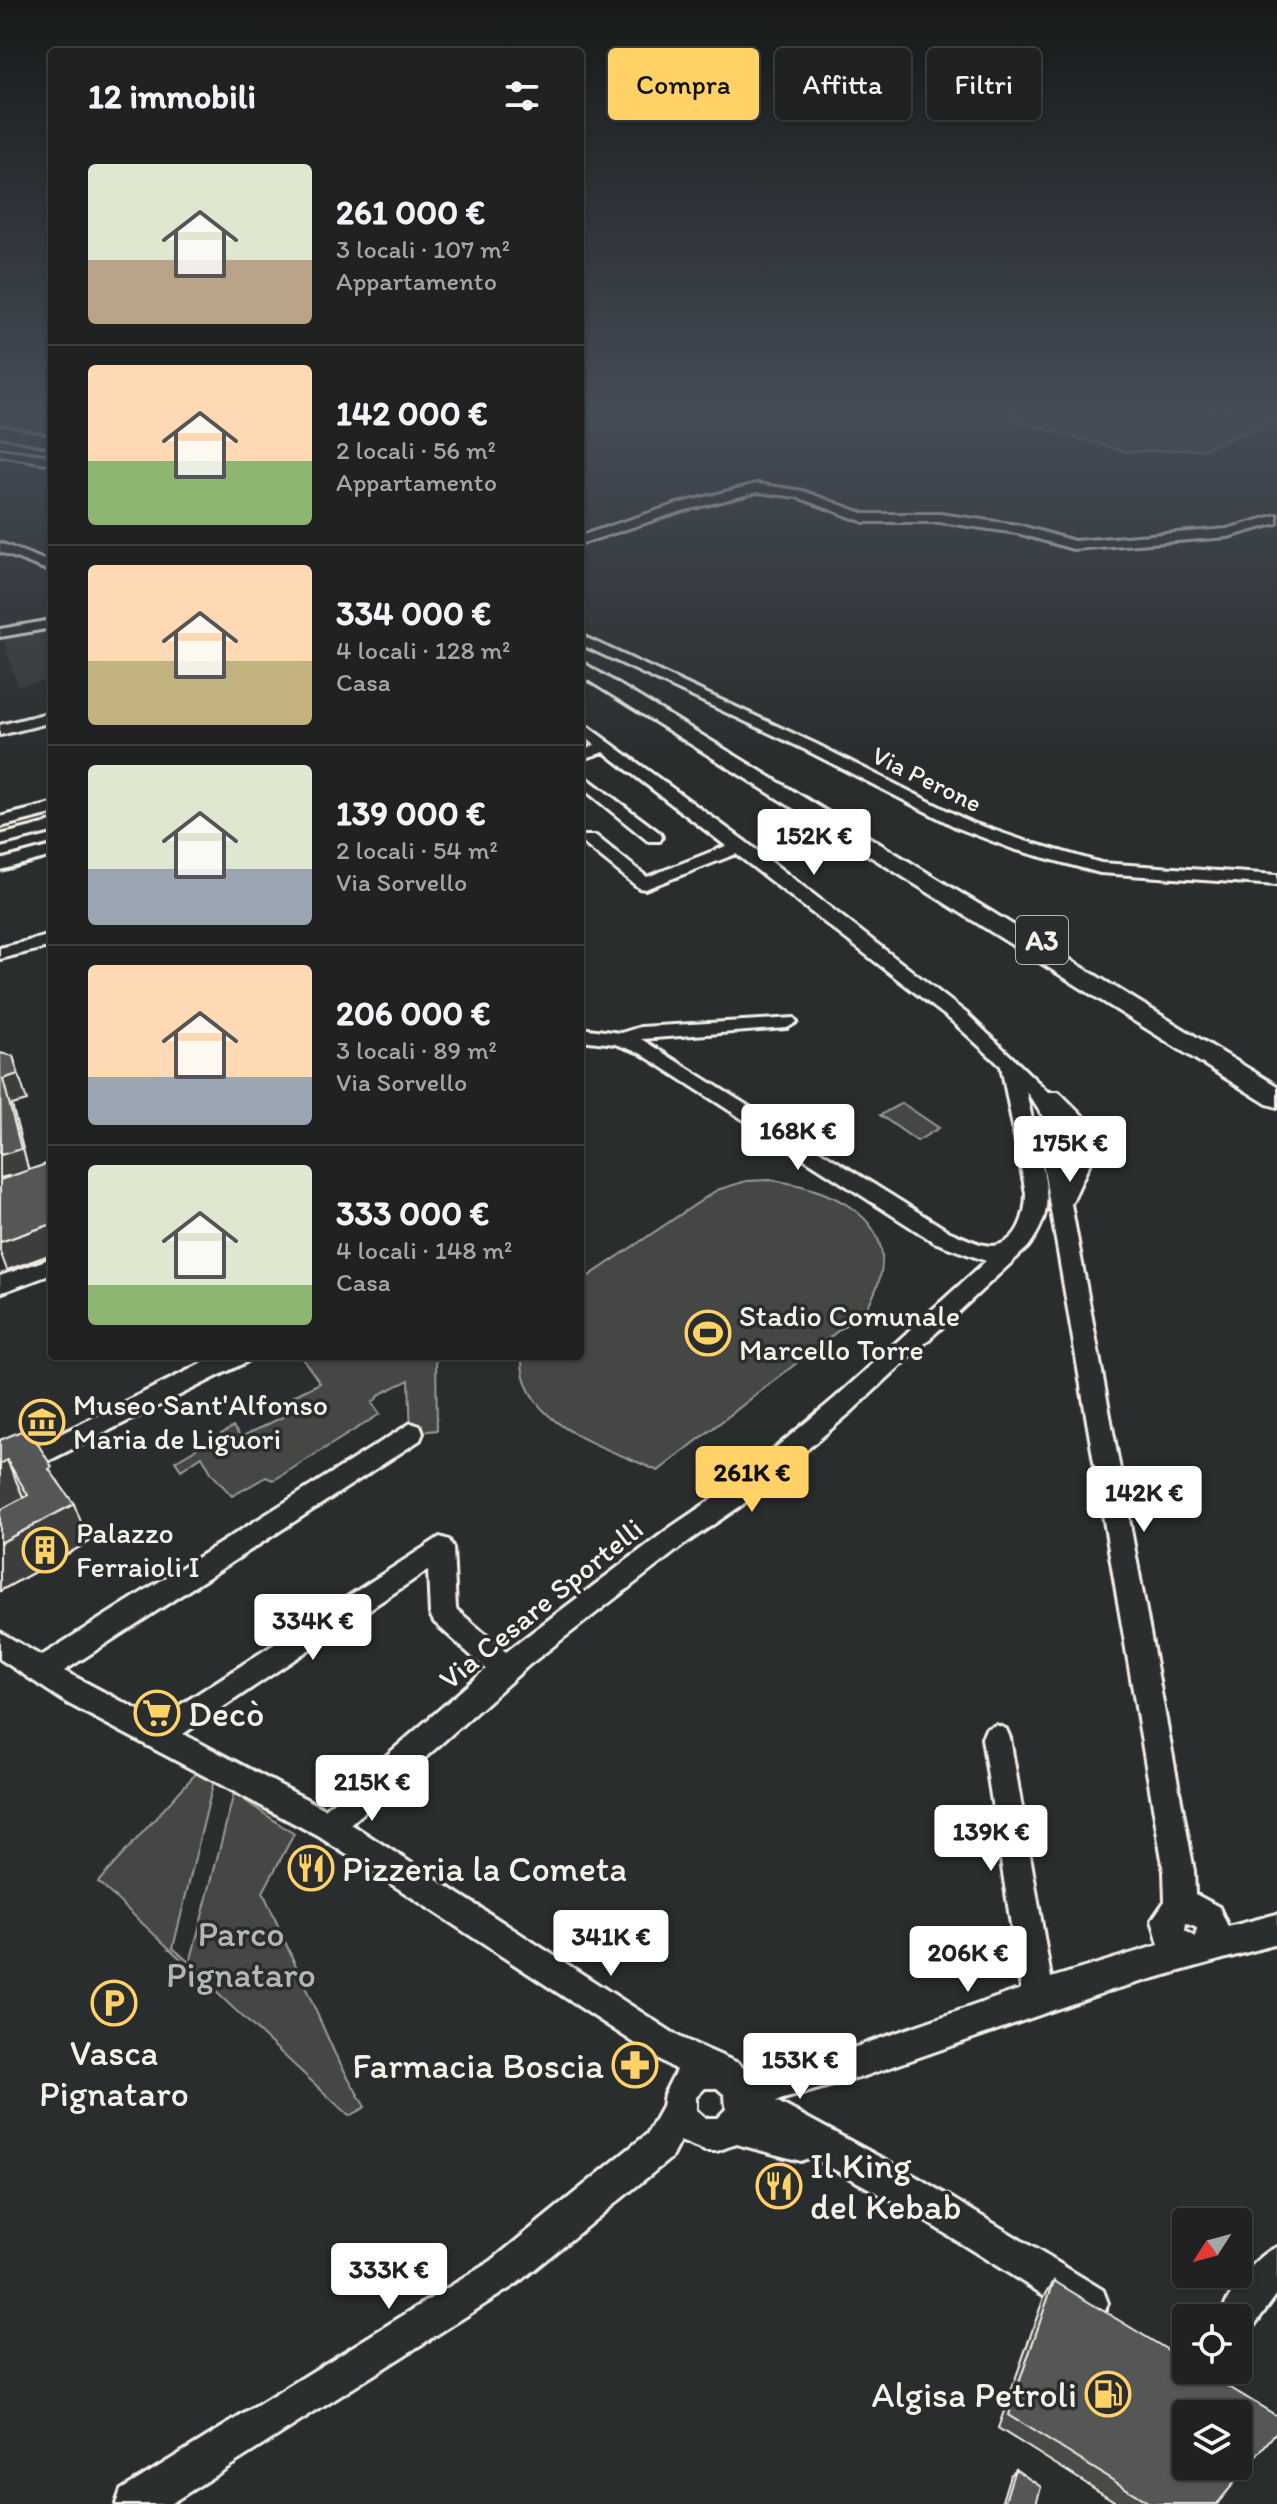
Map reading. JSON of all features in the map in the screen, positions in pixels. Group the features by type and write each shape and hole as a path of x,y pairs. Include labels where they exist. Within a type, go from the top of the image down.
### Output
{"highway":[{"name":"A3","path":"584,658 1277,1084"},
{"name":"A3","path":"584,669 1277,1098"}],"street":[{"path":"584,539 617,528"},
{"path":"1010,528 1073,545 1228,533 1246,528"},
{"path":"0,547 48,563"},
{"path":"0,633 48,625"},
{"name":"Via Perone","path":"584,641 811,747 964,825 1019,845 1100,868 1277,880"},
{"path":"0,730 48,718"},
{"path":"584,729 740,846 999,1051 1053,1108 1057,1121 1052,1148"},
{"path":"584,754 607,746"},
{"path":"584,781 654,837"},
{"path":"0,822 48,810"},
{"path":"0,840 48,828"},
{"path":"590,840 645,884 740,846"},
{"path":"0,865 48,852"},
{"path":"0,954 48,941"},
{"path":"624,1039 640,1033 787,1022"},
{"path":"584,1034 624,1039 647,1049 865,1182 942,1237 989,1254 1013,1248"},
{"path":"1011,1066 1027,1074 1077,1122 1084,1149 1060,1205"},
{"name":"Via Cesare Sportelli","path":"328,1826 506,1669 680,1534 733,1498 843,1405 1013,1248 1033,1225 1038,1211 1011,1066"},
{"path":"1023,1128 1038,1121 1045,1124 1052,1148 1188,1933"},
{"path":"1052,1148 1073,1162 1084,1149"},
{"path":"0,1285 48,1267"},
{"path":"0,1475 230,1360"},
{"path":"41,1671 411,1433"},
{"path":"158,1735 440,1548 443,1614 506,1669"},
{"path":"0,1644 77,1694 328,1826 670,2049 715,2099 830,2151 910,2192 1120,2321"},
{"path":"996,1738 1039,2000"},
{"path":"135,2504 503,2273 715,2099 862,2061 1039,2000 1188,1933 1243,1938 1277,1929"},
{"path":"1248,2304 1277,2265"}],"shaded area":[{"path":"48,628 48,681 18,686 2,635"}],"green space":[{"path":"902,1103 939,1128 917,1141 880,1115"},
{"name":"Stadio Comunale Marcello Torre","path":"770,1180 823,1193 864,1218 876,1235 882,1256 879,1281 866,1309 658,1471 592,1443 550,1417 535,1400 525,1380 522,1360 584,1360 584,1279 717,1190 746,1181"},
{"path":"304,1360 436,1360 437,1430 411,1433 409,1380 382,1393 372,1403 380,1414 274,1480 266,1477 232,1496 212,1474 202,1456 181,1470 175,1461 233,1427 241,1437 293,1412 287,1399 320,1383"},
{"name":"Parco Pignataro","path":"198,1771 214,1780 173,1948 190,1963 234,1793 294,1834 263,1892 335,2054 365,2107 349,2116 98,1882"}],"building":[{"path":"0,1053 13,1056 18,1074 3,1079 21,1149 1,1155"},
{"path":"48,1163 48,1225 0,1242 0,1180"},
{"path":"28,1428 52,1467 49,1469 74,1504 0,1543 0,1510 28,1495 7,1460 0,1464 0,1440"},
{"name":"Algisa Petroli","path":"1054,2281 1172,2353 1172,2384 1224,2384 1251,2400 1172,2400 1172,2480 1237,2480 1217,2504 1151,2504 1008,2415"},
{"name":"Algisa Petroli","path":"1252,2401 1277,2416 1277,2431 1252,2461"},
{"path":"1015,2469 1041,2487 1036,2504 1004,2504"}],"place":[{"name":"Stadio Comunale Marcello Torre","path":"708,1333"},
{"name":"Museo Sant'Alfonso Maria de Liguori","path":"42,1422"},
{"name":"Palazzo Ferraioli I","path":"45,1550"},
{"name":"Decò","path":"157,1713"},
{"name":"Pizzeria la Cometa","path":"311,1868"},
{"name":"Vasca Pignataro","path":"114,2003"},
{"name":"Farmacia Boscia","path":"635,2065"},
{"name":"Il King del Kebab","path":"779,2186"},
{"name":"Algisa Petroli","path":"1108,2394"}]}
